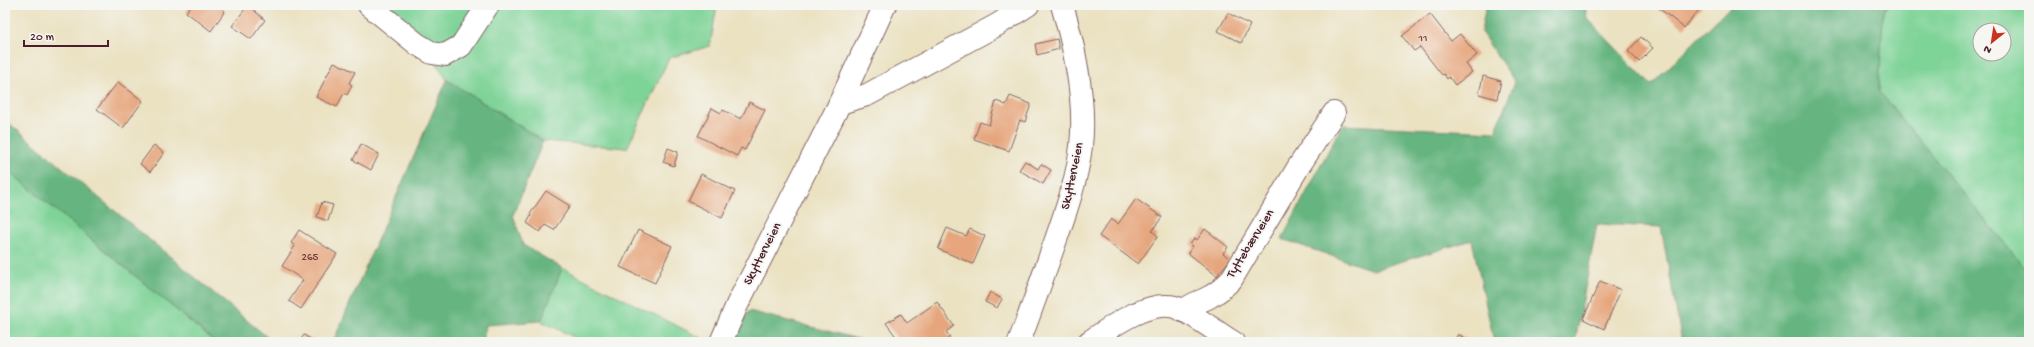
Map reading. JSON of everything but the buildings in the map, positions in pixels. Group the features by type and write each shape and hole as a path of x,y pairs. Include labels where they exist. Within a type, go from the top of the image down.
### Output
{"street":[{"path":"369,5 432,53 445,55 461,46 488,5"},
{"name":"Skytterveien","path":"722,342 737,305 840,103 885,5"},
{"path":"840,103 867,95 997,25 1028,5"},
{"name":"Skytterveien","path":"1019,342 1066,211 1077,170 1081,144 1082,103 1070,35 1062,5"},
{"name":"Tyttebærveien","path":"1183,311 1191,303 1212,296 1231,280 1299,166 1334,113"},
{"path":"1089,342 1141,310 1164,306 1176,307 1233,342"}],"green space":[{"path":"382,5 717,5 710,46 669,58 627,148 543,141 447,80 421,38"},
{"path":"1486,5 1585,5 1587,18 1651,85 1732,5 1887,5 1883,12 1879,91 2029,273 2029,342 1682,342 1661,227 1597,224 1575,342 1494,342 1472,240 1373,270 1282,239 1342,125 1495,132 1515,82 1481,32"},
{"path":"1887,5 2029,5 2029,273 1878,91 1883,12"},
{"path":"447,80 543,141 513,215 523,245 562,268 541,321 486,325 483,342 333,342"},
{"path":"5,120 273,342 215,342 5,168"},
{"path":"5,168 215,342 5,342"},
{"path":"562,268 709,342 584,342 541,321"},
{"path":"749,311 870,342 733,342"}]}
